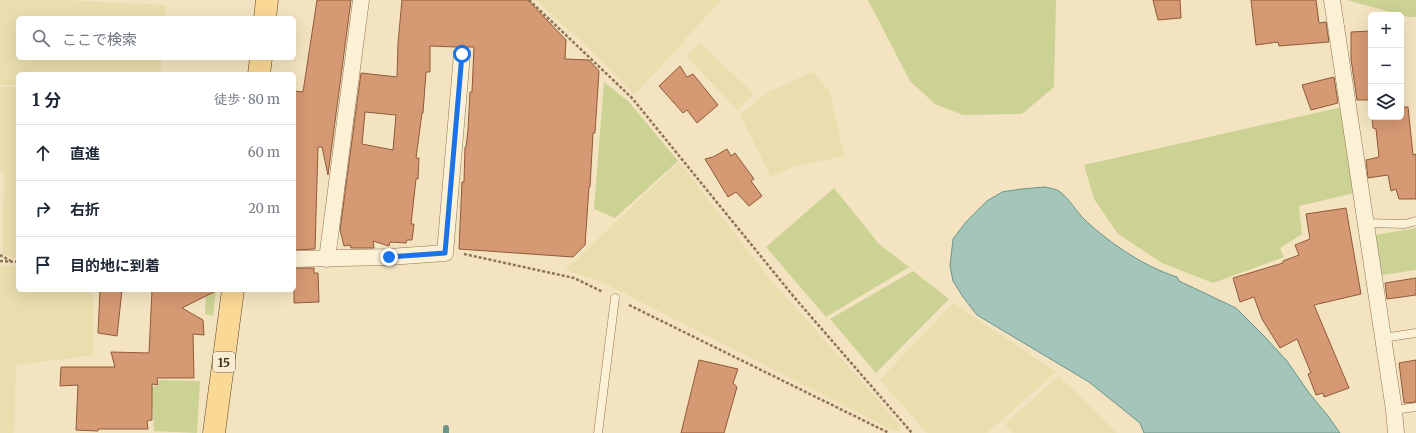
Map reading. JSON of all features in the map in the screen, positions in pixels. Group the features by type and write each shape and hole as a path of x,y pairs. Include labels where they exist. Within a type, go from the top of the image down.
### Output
{"main road":[{"path":"265,16 268,0"},
{"path":"259,72 261,60"},
{"name":"15","path":"214,433 233,292"}],"street":[{"path":"327,259 361,0"},
{"path":"1332,0 1394,410 1396,433"},
{"path":"296,260 389,257 445,253 462,54"}],"lane":[{"path":"1365,223 1406,224 1416,221"},
{"path":"598,433 615,298"},
{"path":"1382,338 1416,333"},
{"path":"1394,410 1416,407"}],"path":[{"path":"530,0 632,98 794,297 912,433"},
{"path":"445,253 453,252 574,278 888,433"},
{"path":"0,255 12,262"},
{"path":"0,262 16,262"}],"shaded area":[{"path":"0,0 60,0 166,5 165,16 16,16 16,60 162,60 160,72 16,72 16,85 0,85"},
{"path":"536,0 722,0 634,95 594,53"},
{"path":"699,42 754,94 737,110 686,56"},
{"path":"813,72 830,92 844,156 796,166 771,177 740,115 766,93"},
{"path":"0,87 16,87 16,258 2,253 4,171 0,170"},
{"path":"679,162 770,279 901,426 899,431 894,431 600,281 565,270"},
{"path":"0,266 16,266 16,292 93,292 94,355 16,365 14,433 0,433"},
{"path":"953,303 1056,372 987,433 927,433 880,380"},
{"path":"1059,376 1117,433 1013,433 1005,424"}],"green space":[{"path":"868,0 1056,0 1054,87 1022,114 963,115 935,104 910,81"},
{"path":"1347,0 1416,0 1416,17 1404,16 1404,12 1390,12"},
{"path":"604,82 629,102 678,161 615,218 594,209"},
{"path":"1342,107 1354,193 1299,206 1302,234 1280,248 1284,257 1213,283 1162,263 1118,234 1094,199 1084,165"},
{"path":"834,188 879,244 909,267 826,317 766,247"},
{"path":"1416,228 1416,270 1382,275 1375,235"},
{"path":"913,271 949,299 876,373 830,319"},
{"path":"206,292 216,292 213,316 205,314"},
{"path":"159,380 200,381 197,433 154,431 153,408 150,408 135,386 159,386"}],"water":[{"path":"1045,187 1059,191 1086,221 1106,238 1129,254 1165,273 1177,277 1179,281 1236,308 1287,361 1309,393 1340,433 1144,433 1140,423 1089,382 977,315 953,281 950,266 953,239 966,222 987,201 1002,192"}],"building":[{"path":"317,0 351,0 328,175 322,147 318,147 315,249 296,250 296,91 303,92"},
{"path":"402,0 528,0 566,40 565,59 589,60 599,71 585,245 573,257 459,249 462,182 464,182 465,147 468,130 470,92 472,92 474,47 462,45 456,47 430,46 430,72 426,72 423,113 416,158 419,158 418,179 416,179 411,224 414,224 412,240 407,240 406,243 390,242 389,246 373,241 374,248 351,248 350,245 344,246 340,230 361,73 397,77 398,43","holes":["365,112 396,115 393,150 362,144"]},
{"path":"1153,0 1180,0 1181,18 1158,20"},
{"path":"1251,0 1316,0 1319,23 1326,22 1329,42 1279,46 1278,42 1256,45"},
{"path":"1368,31 1368,100 1357,100 1351,59 1351,32"},
{"path":"680,66 687,77 693,74 718,105 697,123 687,110 683,113 659,86"},
{"path":"1334,77 1338,103 1311,110 1302,85"},
{"path":"1404,107 1408,107 1413,155 1416,154 1416,199 1399,199 1396,189 1391,191 1388,175 1368,178 1366,160 1379,157 1376,129 1373,128 1372,120 1404,120"},
{"path":"727,149 731,156 735,153 754,179 751,181 762,196 749,206 736,192 728,197 705,159 713,157"},
{"path":"1346,208 1361,294 1314,305 1349,388 1324,397 1323,393 1316,395 1308,374 1311,373 1297,339 1280,348 1262,319 1254,297 1240,302 1233,278 1283,263 1283,261 1299,255 1295,245 1310,239 1306,214"},
{"path":"296,268 314,268 314,273 318,273 319,302 294,303 294,292 296,292"},
{"path":"1416,278 1416,295 1387,299 1385,283"},
{"path":"100,292 122,292 117,336 98,333"},
{"path":"152,292 214,292 182,308 203,320 204,335 193,334 194,378 157,378 158,385 152,384 152,420 147,421 148,429 98,429 98,431 76,430 78,385 60,386 61,367 115,367 111,352 149,353"},
{"path":"699,360 738,369 733,383 737,387 724,433 681,433"},
{"path":"1416,360 1416,402 1404,403 1399,363"}],"waterway":[{"path":"446,428 446,433"}],"route":[{"path":"389,257 445,253 462,54"}]}
